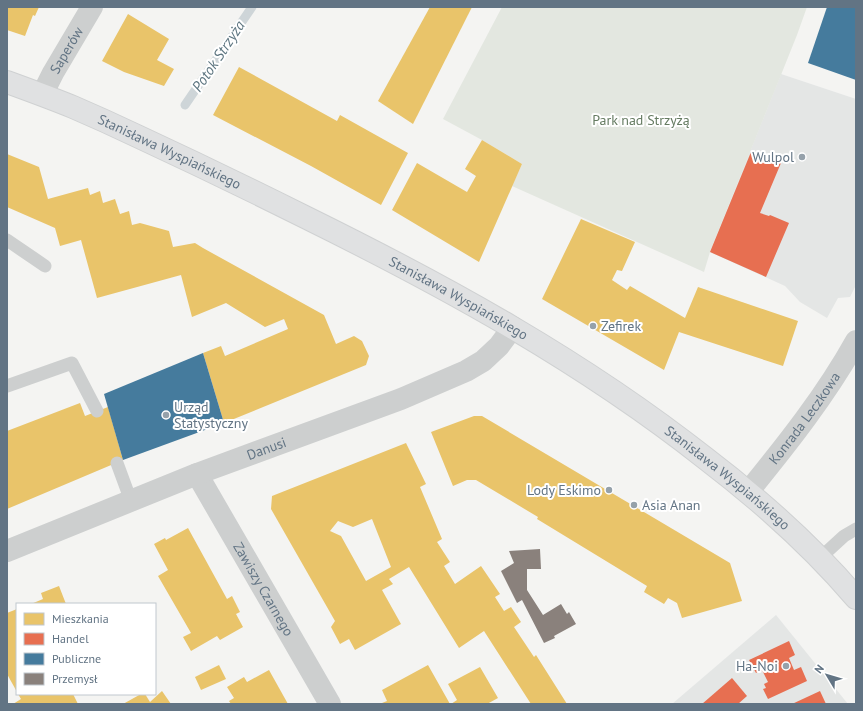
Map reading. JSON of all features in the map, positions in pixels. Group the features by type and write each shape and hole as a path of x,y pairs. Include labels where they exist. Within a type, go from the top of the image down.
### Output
{"main road":[{"name":"Stanisława Wyspiańskiego","path":"7,82 74,107 216,173 337,232 435,284 512,327 570,362 644,411 748,492 788,526 820,558 856,598"}],"street":[{"name":"Saperów","path":"42,95 92,7"},
{"name":"Danusi","path":"7,551 197,474 401,399 466,371 483,361 499,346 512,327"},
{"name":"Konrada Leczkowa","path":"748,492 788,444 812,411 856,341"},
{"name":"Zawiszy Czarnego","path":"197,474 330,704"}],"lane":[{"path":"7,240 45,266"},
{"path":"7,386 72,363 97,411"},
{"path":"117,463 131,501"},
{"path":"820,558 844,536 856,529"}],"shaded area":[{"name":"Wulpol","path":"781,74 856,99 856,285 850,297 838,298 827,318 800,302 785,286 710,252"},
{"path":"776,615 848,704 672,704"}],"green space":[{"name":"Park nad Strzyżą","path":"502,7 807,7 710,252 704,272 512,186 522,164 443,119"}],"building: Mieszkania":[{"path":"7,7 39,7 35,16 33,15 25,36 7,30"},
{"path":"430,7 472,7 413,124 378,101"},
{"path":"128,14 169,39 157,60 174,69 164,86 124,72 102,61"},
{"path":"239,67 337,121 340,115 408,153 381,205 311,166 213,115"},
{"path":"482,140 522,164 479,262 392,210 417,163 467,192 476,176 465,169"},
{"path":"7,154 39,167 48,199 88,188 90,195 100,191 103,203 115,199 120,214 129,211 132,225 140,223 169,231 173,247 195,243 324,315 336,344 354,336 362,341 369,356 366,365 224,423 203,353 221,346 225,356 288,329 284,319 265,327 226,303 192,317 181,275 97,298 81,240 60,246 55,228 7,207"},
{"path":"581,219 635,242 622,271 617,270 612,280 627,290 630,286 685,318 698,287 798,321 783,366 679,332 664,370 542,299"},
{"path":"80,403 85,416 108,407 123,460 7,509 7,431"},
{"path":"474,416 482,416 730,563 742,601 682,618 677,603 668,598 664,604 644,592 647,586 537,519 538,517 476,480 467,480 453,486 431,432"},
{"path":"406,443 426,484 420,487 442,539 437,542 450,562 444,566 455,584 481,566 500,594 495,597 504,611 511,607 521,622 514,627 534,657 536,655 567,704 531,704 484,631 459,648 409,567 389,579 393,584 382,590 401,624 355,650 349,639 340,644 331,627 335,621 271,509 272,496","holes":["372,519 391,567 366,581 341,536 330,531 338,521 353,527"]},
{"path":"188,528 227,599 232,596 240,612 236,614 243,627 220,640 217,636 191,651 183,637 191,633 158,576 168,570 154,544 165,538 166,540"},
{"path":"59,586 66,603 33,603 43,599 41,593"},
{"path":"16,609 16,690 7,674 7,613"},
{"path":"219,665 226,679 201,690 195,677"},
{"path":"428,665 450,704 382,703 387,701 382,690"},
{"path":"480,667 498,698 487,704 451,704 457,700 448,684"},
{"path":"269,670 288,704 231,704 229,701 234,698 227,687 244,677 247,682"},
{"path":"162,691 171,704 123,704 139,695 146,695 150,702"},
{"path":"19,695 74,695 78,704 13,704 21,699"}],"building: Handel":[{"path":"751,152 781,163 760,213 770,215 789,223 766,277 710,252"},
{"path":"789,641 795,655 789,658 794,670 801,667 807,681 768,699 763,689 766,688 764,684 768,682 762,670 756,673 749,660"},
{"path":"732,678 747,696 738,704 702,704"},
{"path":"820,691 826,704 792,704"}],"building: Publiczne":[{"path":"827,7 856,7 856,80 808,63"},
{"name":"Urząd Statystyczny","path":"203,353 224,423 123,460 104,394"}],"building: Przemysł":[{"path":"540,549 541,569 527,569 527,590 543,615 561,604 567,614 569,612 576,624 554,636 555,638 544,643 522,600 517,603 501,571 514,563 509,551"}],"waterway":[{"name":"Potok Strzyża","path":"185,105 252,7"}],"place":[{"name":"Wulpol","path":"802,157"},
{"name":"Zefirek","path":"593,326"},
{"name":"Urząd Statystyczny","path":"166,415"},
{"name":"Lody Eskimo","path":"609,490"},
{"name":"Asia Anan","path":"634,505"},
{"name":"Ha-Noi","path":"786,666"}]}
